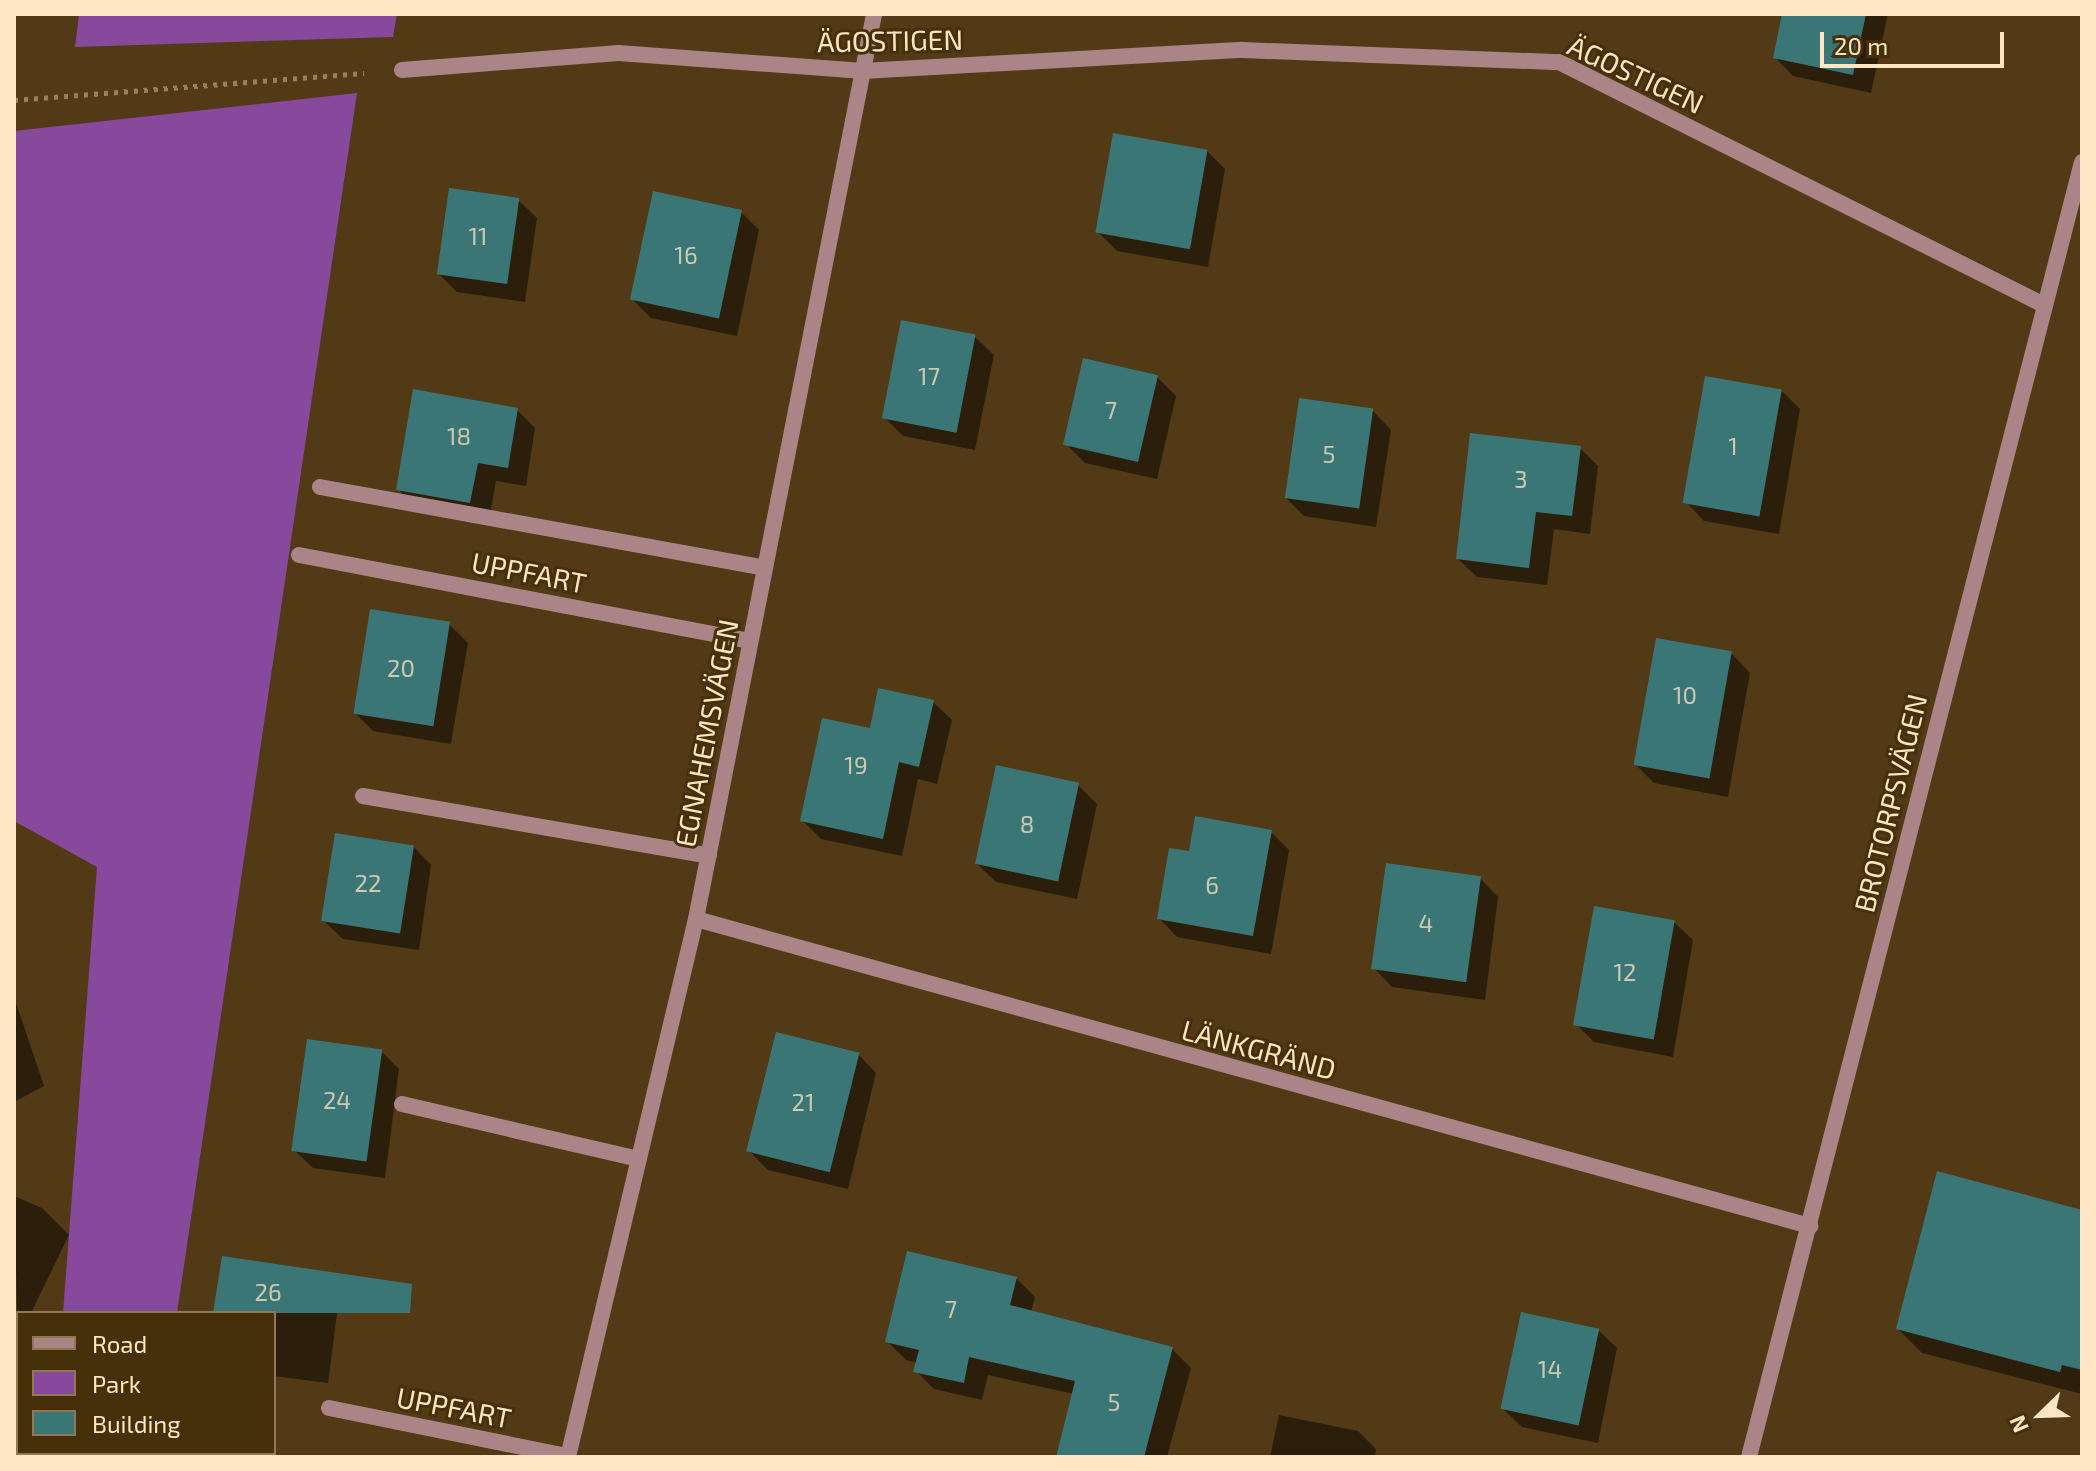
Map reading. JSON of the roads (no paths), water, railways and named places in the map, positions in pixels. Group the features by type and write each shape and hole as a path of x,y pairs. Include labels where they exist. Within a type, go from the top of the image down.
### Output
{"street":[{"name":"EGNAHEMSVÄGEN","path":"568,1457 696,919 874,14"},
{"name":"ÄGOSTIGEN","path":"402,70 618,53 863,71 1242,50 1559,62 2042,304"},
{"name":"BROTORPSVÄGEN","path":"1749,1457 2042,304 2082,162"},
{"name":"UPPFART","path":"320,487 765,568"},
{"name":"UPPFART","path":"299,555 750,641"},
{"path":"363,796 709,856"},
{"name":"LÄNKGRÄND","path":"696,919 1810,1226"},
{"path":"402,1104 639,1159"},
{"name":"UPPFART","path":"329,1408 568,1457"}]}
